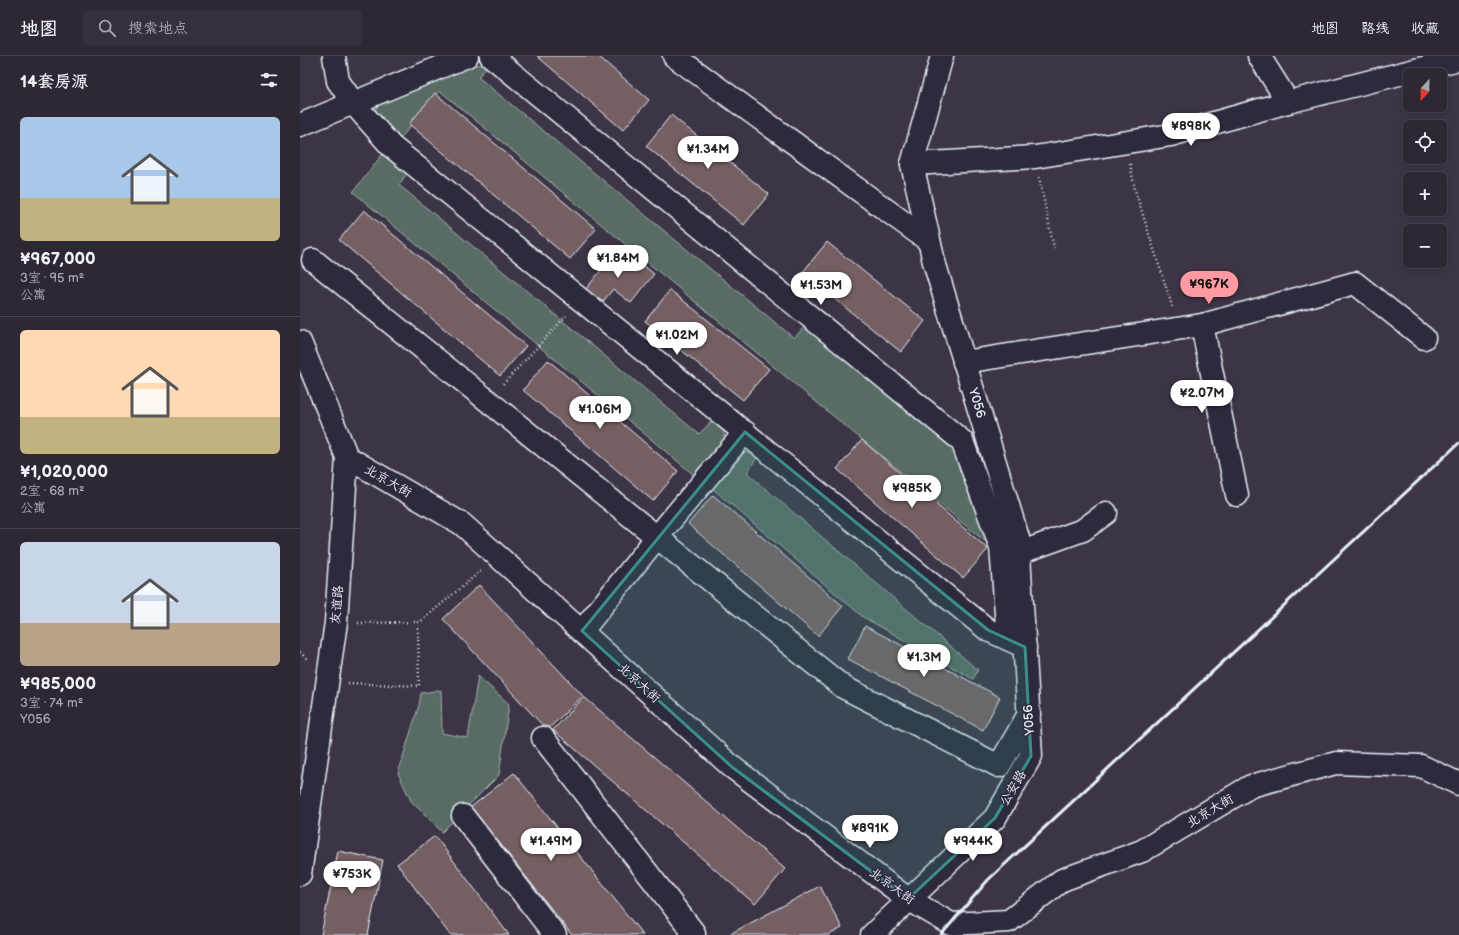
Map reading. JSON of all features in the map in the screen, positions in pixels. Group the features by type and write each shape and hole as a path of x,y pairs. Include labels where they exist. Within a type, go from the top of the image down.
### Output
{"street":[{"path":"334,56 338,81 354,104 391,146 988,630 1016,643"},
{"path":"300,125 354,104 467,56"},
{"path":"491,56 962,441 1001,546 1016,643"},
{"path":"674,56 929,241"},
{"name":"Y056","path":"942,56 912,164 934,262 1018,538 1019,553 1016,643 1029,714 1031,756"},
{"path":"1259,56 1288,102"},
{"path":"912,164 1035,157 1171,135 1288,102 1459,59"},
{"path":"313,260 843,687 999,766 1029,714"},
{"path":"964,362 1202,325 1355,283 1424,338"},
{"path":"1202,325 1237,495"},
{"name":"友谊路","path":"300,342 347,457 336,622 300,874"},
{"path":"582,632 657,537 745,432"},
{"name":"北京大街","path":"347,457 462,524 732,767 908,899 951,924 1009,922 1062,880 1142,851 1251,786 1336,763 1420,766 1459,784"},
{"path":"1019,553 1083,530 1106,513"},
{"path":"543,738 694,933 691,935"},
{"name":"公安路","path":"872,935 908,899 995,818 1031,756"},
{"path":"463,816 555,935"}],"path":[{"path":"1126,142 1136,190 1179,328"},
{"path":"1035,157 1054,248"},
{"path":"488,400 581,300"},
{"path":"336,622 375,624 420,622 486,567"},
{"path":"327,682 419,686 418,628"}],"highlighted area":[{"path":"745,432 988,630 1025,647 1031,756 995,818 908,899 732,767 582,631"}],"green space":[{"path":"489,64 478,77 794,338 807,324 956,446 993,548 440,91 400,139 375,112 378,103 470,65"},
{"path":"385,151 408,172 399,185 699,434 713,420 723,429 725,439 694,475 353,192"},
{"path":"745,452 758,456 747,473 978,670 973,679 863,617 713,489"},
{"path":"478,676 509,704 499,775 442,832 411,801 398,773 419,705 421,693 441,690 442,733 468,738"}],"building":[{"path":"537,56 598,56 649,100 623,130"},
{"path":"435,93 596,229 570,259 409,124"},
{"path":"671,115 769,194 744,225 646,146"},
{"path":"364,210 526,346 500,376 339,240"},
{"path":"827,242 925,321 901,352 802,273"},
{"path":"620,247 654,274 631,303 613,289 597,309 581,295"},
{"path":"670,290 769,369 743,400 645,321"},
{"path":"548,360 678,471 653,501 523,390"},
{"path":"862,440 988,549 963,578 837,469"},
{"path":"713,495 843,606 818,636 688,524"},
{"path":"479,585 583,696 547,730 443,619"},
{"path":"865,626 1000,697 983,730 848,659"},
{"path":"584,697 785,869 755,904 553,730"},
{"path":"514,773 643,935 572,935 471,807"},
{"path":"435,836 509,935 450,935 397,864"},
{"path":"338,851 383,860 368,935 321,935"},
{"path":"820,886 842,928 829,935 728,935"}],"railway":[{"path":"941,935 988,880 1459,443"}]}
